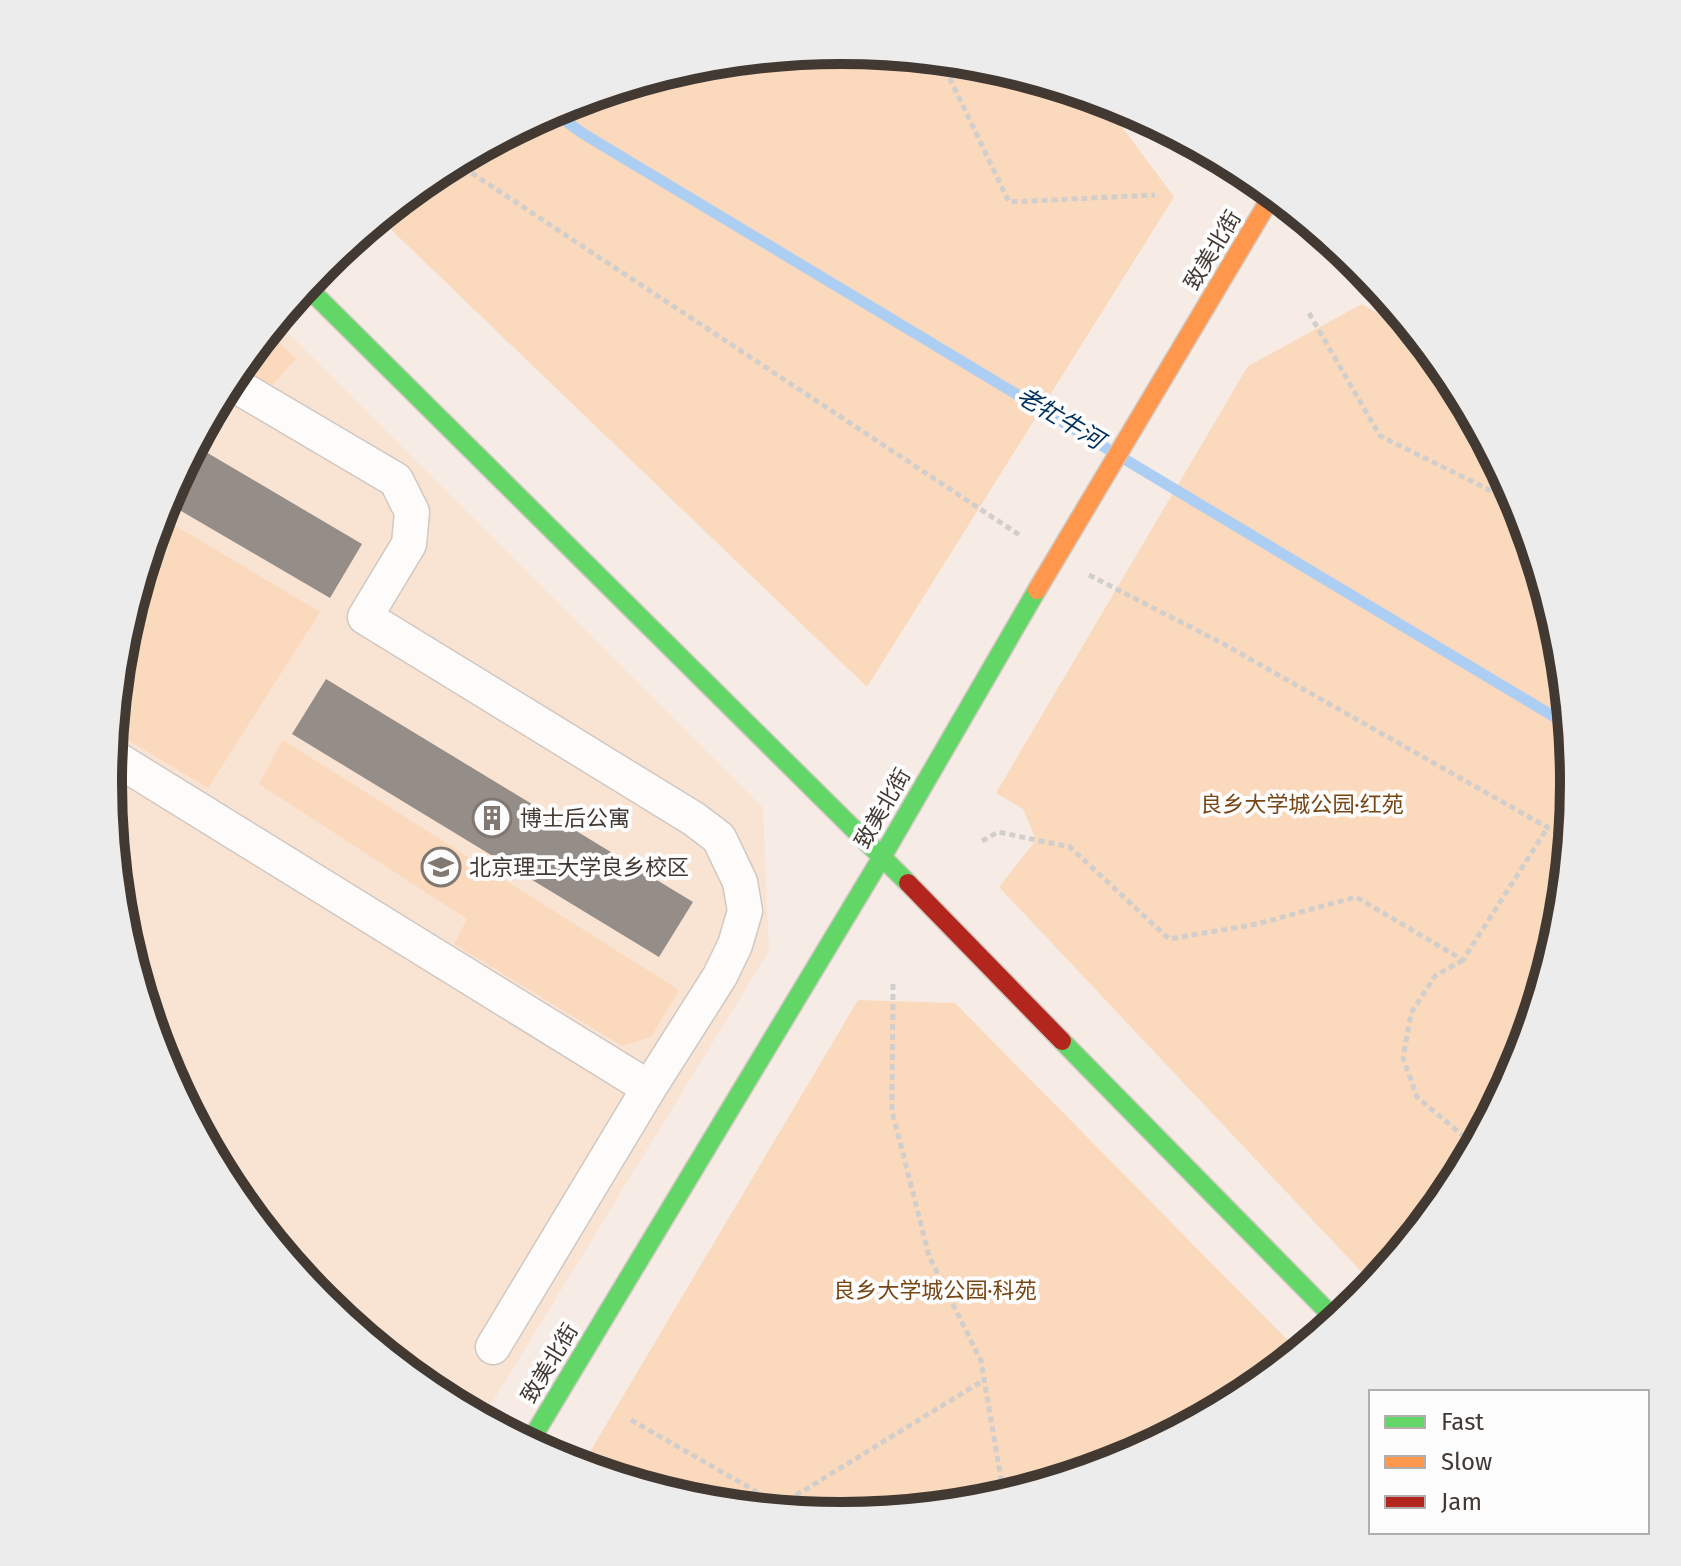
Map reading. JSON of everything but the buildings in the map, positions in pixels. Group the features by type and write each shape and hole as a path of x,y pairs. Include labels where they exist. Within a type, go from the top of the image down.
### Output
{"street":[{"name":"致美北街","path":"535,1434 882,857 1066,540 1267,205"},
{"path":"314,294 882,857 1328,1312"},
{"path":"240,388 396,480 412,512 409,544 365,617 694,819 719,838 740,882 745,911 735,945 720,976 493,1347"},
{"path":"122,763 649,1088"}],"path":[{"path":"947,72 1009,202 1155,195"},
{"path":"466,169 1055,559 1220,642 1558,833"},
{"path":"1309,313 1380,436 1499,495"},
{"path":"1466,1138 1417,1097 1403,1058 1411,1013 1435,976 1463,960 1548,827"},
{"path":"982,841 998,832 1070,847 1169,939 1257,924 1356,897 1463,960"},
{"path":"893,984 892,1111 929,1256 981,1361 1001,1484"},
{"path":"791,1500 984,1380"},
{"path":"631,1420 763,1497"}],"shaded area":[{"name":"北京理工大学良乡校区","path":"284,329 763,808 769,951 488,1410 441,1381 366,1324 300,1257 270,1221 218,1142 196,1101 160,1014 135,923 123,830 122,783 123,736 135,643 160,552 176,508 218,423"}],"green space":[{"path":"840,64 934,70 1027,88 1116,119 1174,197 867,687 387,226 481,160 565,119 654,88 747,70"},
{"name":"良乡大学城公园·红苑","path":"1362,304 1391,321 1411,345 1463,424 1505,508 1535,597 1553,689 1560,783 1558,830 1546,923 1521,1014 1505,1058 1463,1143 1411,1221 1364,1275 999,887 1036,840 1023,809 996,793 1248,366"},
{"path":"275,338 296,359 272,385 250,373"},
{"path":"171,523 320,612 208,788 123,737 135,643 146,597"},
{"path":"283,740 679,990 651,1037 622,1046 454,944 467,919 259,784"},
{"name":"良乡大学城公园·科苑","path":"858,1000 955,1003 1290,1343 1200,1406 1116,1447 1027,1478 934,1496 840,1502 747,1496 654,1478 588,1456"}],"waterway":[{"name":"老牤牛河","path":"564,120 1111,451"},
{"name":"老牤牛河","path":"1126,460 1556,718"}],"traffic: fast":[{"path":"314,294 908,883"},
{"path":"535,1434 882,857 1037,590"},
{"path":"1062,1041 1328,1312"}],"traffic: slow":[{"path":"1037,590 1267,205"}],"traffic: jam":[{"path":"908,883 1062,1041"}],"place":[{"name":"博士后公寓","path":"492,818"},
{"name":"北京理工大学良乡校区","path":"441,867"}]}
